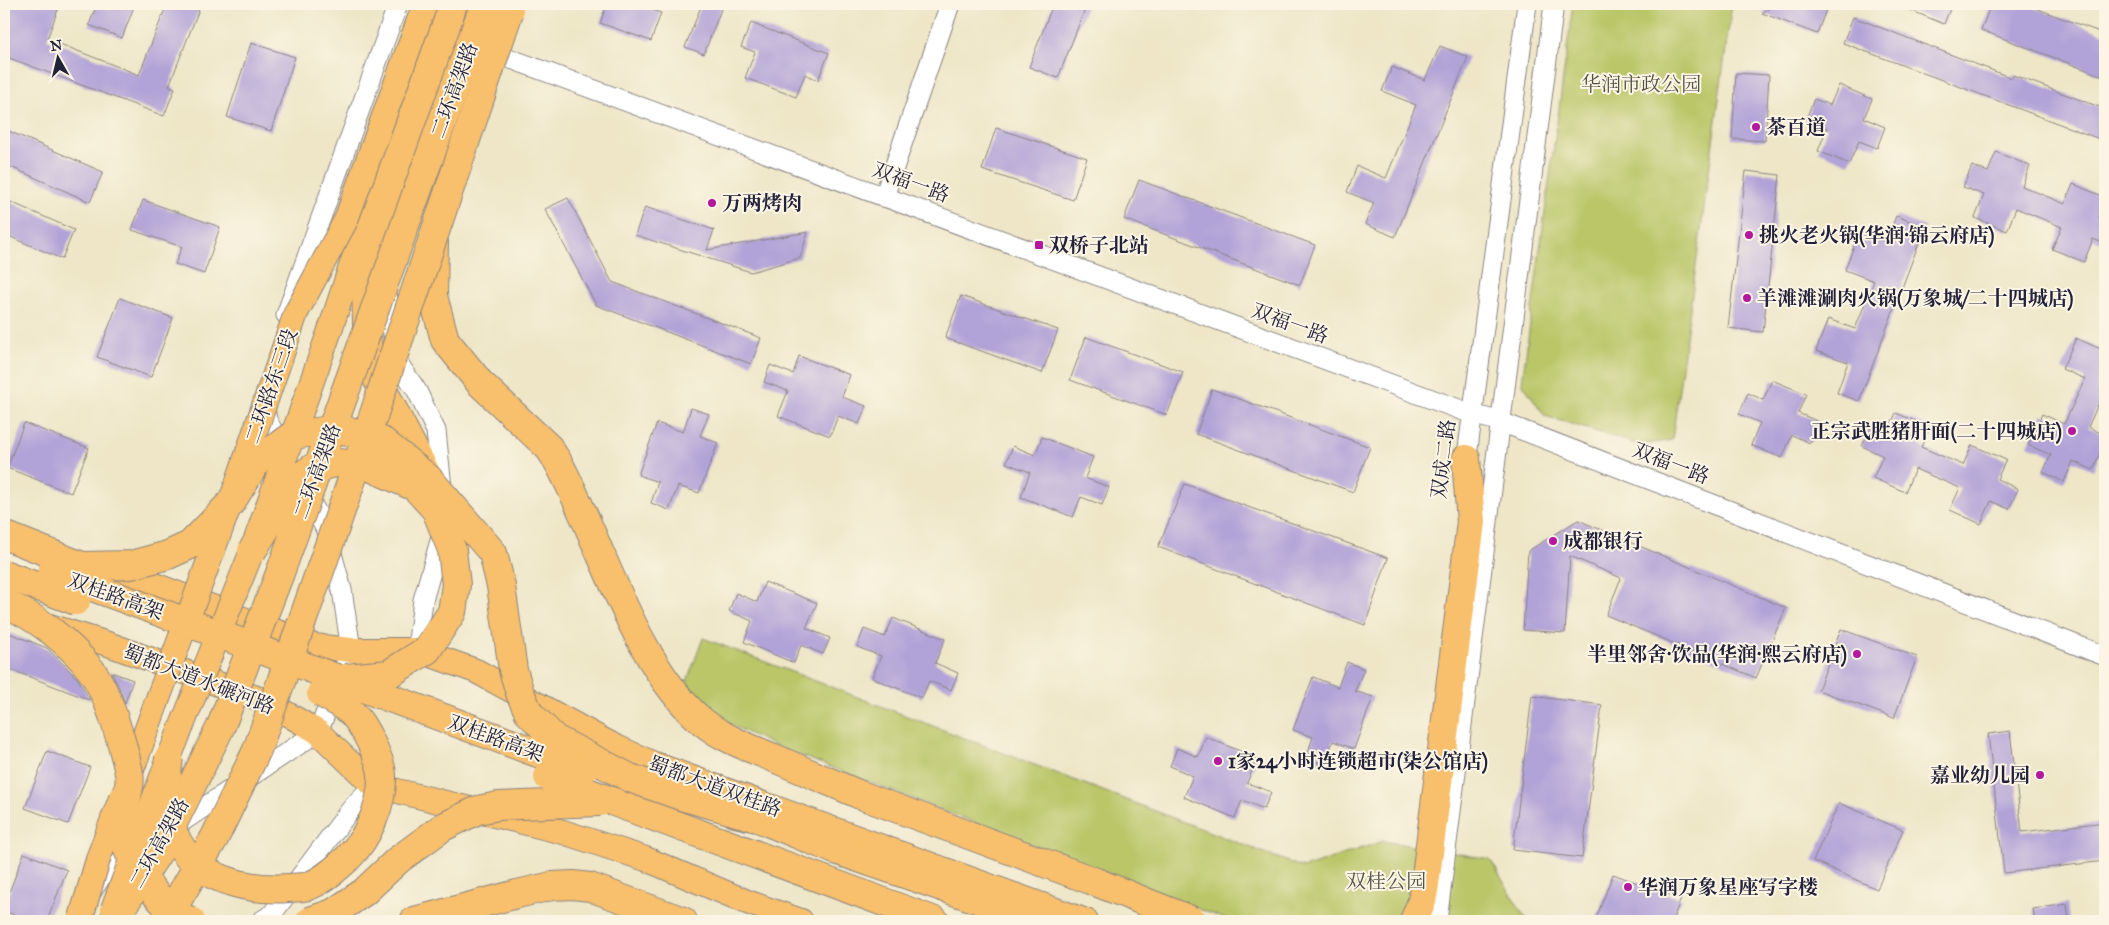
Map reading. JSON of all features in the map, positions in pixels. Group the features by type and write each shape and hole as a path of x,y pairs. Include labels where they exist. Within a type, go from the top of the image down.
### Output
{"highway":[{"path":"429,479 368,361 366,286 453,4"},
{"name":"二环高架路","path":"113,921 161,848 221,726 280,573 484,4"},
{"name":"二环高架路","path":"166,921 214,837 257,750 348,491 512,4"},
{"path":"435,232 433,296 445,340 480,383 549,448 558,462 644,644 658,669 677,694 703,722 733,741 858,794 1096,882 1193,921"},
{"path":"4,535 82,566 132,565 168,555 190,545 230,504 257,461 293,435 314,430 338,429 368,435 382,441 429,479 493,553 501,586 512,670 520,693 530,713 555,739 620,791 698,847 887,921"},
{"path":"1414,921 1422,901 1425,884 1471,522 1466,459"},
{"path":"169,758 165,788 166,809 175,837 190,857 212,875 242,886 274,889 308,886 335,870 356,849 370,826 379,797 382,774 371,743 352,714 329,686 389,674 427,650 452,612 456,586 452,550 436,510 415,487 368,466 338,463 314,468 298,479 252,551"},
{"name":"双桂路高架","path":"4,554 329,686"},
{"name":"双桂路高架","path":"4,574 329,686 988,921"},
{"path":"4,603 22,611 62,640 91,670 107,698 130,775 123,815 128,850 153,890 179,917 191,921"},
{"path":"555,739 630,778 681,796 758,818 833,849 1040,921"},
{"path":"310,921 333,913 364,892 398,860 442,827 478,810 620,791 758,818"},
{"name":"双桂路高架","path":"620,791 935,921"},
{"path":"414,921 552,886 573,885 590,887 683,921"}],"main road":[{"name":"二环路东三段","path":"80,921 99,856 230,504 296,313 346,220 425,4"},
{"name":"二环路东三段","path":"109,921 169,758 252,551 330,330 438,4"},
{"path":"4,524 64,547 130,577 314,646 351,650"},
{"name":"蜀都大道水碾河路","path":"4,612 108,644 265,702 318,732 373,786"},
{"name":"蜀都大道双桂路","path":"351,650 417,650 476,671 594,735 654,764 1086,921"},
{"path":"555,830 594,735"},
{"path":"373,786 555,830 646,859 747,902 801,921"}],"street":[{"path":"72,921 103,874 318,732 351,650 342,590 325,528 267,420 262,384 398,4"},
{"path":"417,650 423,600 446,522 436,431 417,391 397,361 384,275 399,217 457,38 470,4"},
{"path":"884,197 950,4"},
{"name":"双成二路","path":"1408,921 1466,459 1527,4"},
{"path":"1437,921 1554,4"},
{"name":"双福一路","path":"457,38 1472,414 1501,422 2105,654"},
{"path":"261,921 272,914 352,809 373,786"}],"green space":[{"name":"华润市政公园","path":"1573,4 1732,4 1672,440 1640,445 1545,416 1522,383"},
{"name":"双桂公园","path":"703,638 1304,868 1383,841 1490,859 1527,921 1230,921 773,745 727,723 686,684"}],"building":[{"path":"4,4 60,4 47,39 139,75 167,4 201,4 169,86 175,88 164,116 4,56"},
{"path":"97,4 135,4 122,38 89,25"},
{"path":"607,4 634,4 661,13 651,41 600,23"},
{"path":"702,4 723,4 704,54 685,47"},
{"path":"1053,4 1087,4 1058,78 1029,67"},
{"path":"1776,4 1828,4 1817,34 1762,13"},
{"path":"1895,4 1952,4 1944,24"},
{"path":"1991,4 2024,4 2105,34 2105,77 1981,30"},
{"path":"1853,17 2012,78 2013,75 2105,109 2105,141 1843,43"},
{"path":"751,23 829,53 818,80 805,74 796,97 745,78 755,52 741,47"},
{"path":"251,43 295,57 271,131 227,117"},
{"path":"1440,46 1468,57 1395,237 1365,224 1374,203 1347,192 1357,166 1386,178 1416,105 1382,91 1392,67 1425,80"},
{"path":"1736,73 1769,75 1765,141 1732,139"},
{"path":"1839,85 1872,99 1864,118 1885,127 1877,148 1859,141 1849,164 1818,151 1827,128 1806,119 1814,99 1830,105"},
{"path":"996,128 1087,158 1073,200 982,170"},
{"path":"4,129 103,172 90,202 4,164"},
{"path":"1996,152 2030,166 2022,186 2065,204 2073,184 2105,197 2099,217 2105,219 2105,244 2093,239 2084,262 2052,249 2062,227 2016,208 2007,231 1975,218 1984,195 1963,187 1972,166 1988,172"},
{"path":"1746,171 1780,175 1763,332 1728,328"},
{"path":"1139,180 1315,245 1300,285 1124,219"},
{"path":"568,198 612,282 761,338 751,364 596,305 545,209"},
{"path":"4,199 74,230 62,259 4,234"},
{"path":"143,200 220,227 204,274 175,264 182,247 132,230"},
{"path":"645,207 714,230 707,250 808,232 800,258 751,272 635,235"},
{"path":"1896,216 1925,227 1859,401 1837,393 1848,362 1816,351 1828,319 1855,329 1874,281 1845,270 1859,232 1886,242"},
{"path":"961,296 1058,330 1042,373 945,338"},
{"path":"120,298 173,318 151,377 97,357"},
{"path":"1086,337 1183,372 1167,415 1070,380"},
{"path":"2076,338 2105,351 2105,389 2088,427 2105,435 2105,441 2093,470 2073,461 2064,482 2043,472 2051,455 2028,445 2042,414 2064,424 2085,379 2062,369"},
{"path":"799,356 850,375 842,397 866,406 859,424 838,416 830,436 778,416 788,391 764,382 770,365 793,374"},
{"path":"1772,380 1806,394 1798,413 1819,422 1810,443 1792,435 1782,458 1751,445 1760,423 1739,414 1748,393 1763,400"},
{"path":"1212,389 1370,447 1353,492 1196,434"},
{"path":"691,408 709,414 700,436 718,443 699,493 678,486 669,510 651,503 658,482 638,475 657,423 683,432"},
{"path":"1896,413 1930,427 1921,447 1963,465 1972,445 2006,460 1997,479 2018,489 2009,509 1991,501 1981,524 1950,510 1960,488 1915,469 1905,492 1873,478 1883,456 1862,446 1871,426 1887,433"},
{"path":"24,423 89,448 71,493 7,468"},
{"path":"1042,437 1093,457 1085,478 1109,487 1102,505 1081,497 1073,517 1021,497 1030,472 1006,463 1013,446 1035,455"},
{"path":"1185,484 1388,558 1365,625 1158,547"},
{"path":"1578,520 1786,608 1756,678 1606,615 1621,578 1570,556 1565,633 1523,630 1528,551"},
{"path":"765,582 817,603 806,628 830,638 823,654 801,645 794,663 744,642 752,621 729,611 736,593 757,602"},
{"path":"893,618 945,639 935,663 958,673 951,690 929,681 922,698 872,678 881,656 857,647 864,629 885,637"},
{"path":"1841,629 1917,657 1894,718 1818,690"},
{"path":"4,631 47,648 78,679 90,700 4,667"},
{"path":"1347,662 1364,669 1355,691 1373,697 1354,749 1333,741 1324,765 1306,758 1313,737 1293,730 1313,677 1338,687"},
{"path":"111,672 133,680 125,703 118,685"},
{"path":"1532,696 1602,705 1582,858 1513,850"},
{"path":"2010,731 2022,832 2105,822 2105,861 2004,873 1988,734"},
{"path":"1206,737 1257,758 1247,783 1271,792 1264,809 1242,800 1235,818 1184,797 1193,776 1170,766 1177,748 1198,757"},
{"path":"47,751 90,767 68,824 25,808"},
{"path":"1839,803 1903,830 1877,889 1813,861"},
{"path":"24,853 67,870 47,921 30,921 4,911 4,906"},
{"name":"华润万象星座写字楼","path":"1613,874 1681,899 1672,921 1595,921"},
{"path":"2067,904 2069,921 2035,921 2033,909"}],"place":[{"name":"茶百道","path":"1756,127"},
{"name":"万两烤肉","path":"712,203"},
{"name":"挑火老火锅(华润·锦云府店)","path":"1749,235"},
{"name":"双桥子北站","path":"1039,245"},
{"name":"羊滩滩涮肉火锅(万象城/二十四城店)","path":"1747,298"},
{"name":"正宗武胜猪肝面(二十四城店)","path":"2072,431"},
{"name":"成都银行","path":"1553,541"},
{"name":"半里邻舍·饮品(华润·熙云府店)","path":"1857,654"},
{"name":"1家24小时连锁超市(柒公馆店)","path":"1218,761"},
{"name":"嘉业幼儿园","path":"2040,775"},
{"name":"华润万象星座写字楼","path":"1628,887"}]}
